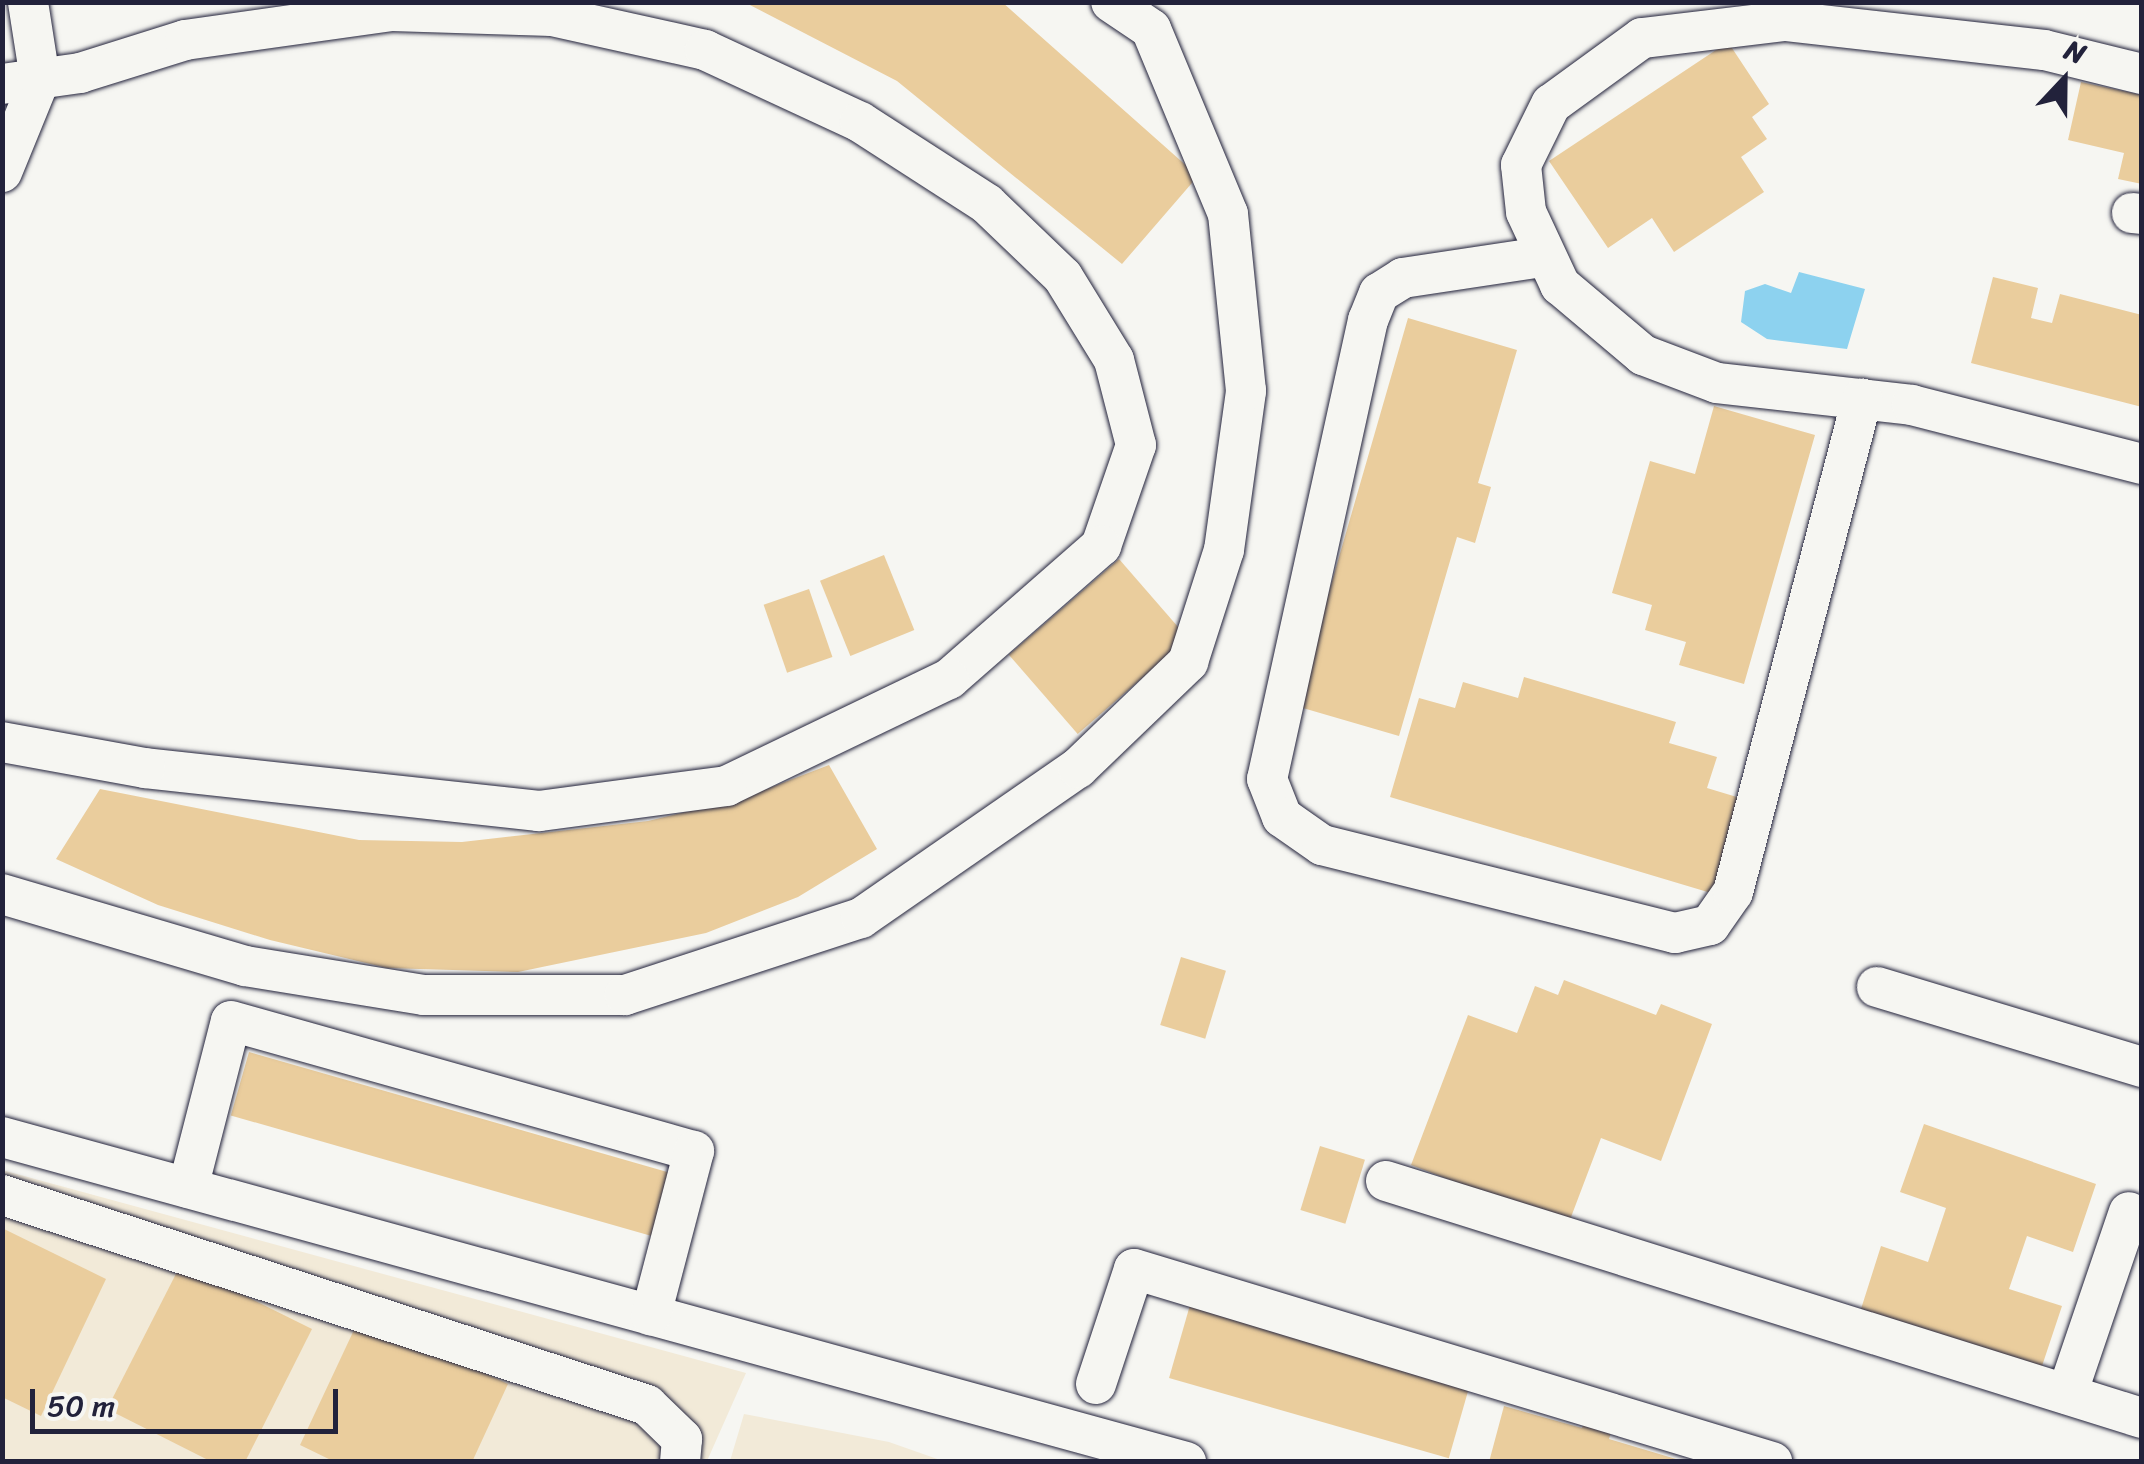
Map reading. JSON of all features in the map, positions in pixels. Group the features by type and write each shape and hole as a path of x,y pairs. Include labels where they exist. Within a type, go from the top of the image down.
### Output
{"street":[{"path":"2,172 21,82 28,2"},
{"path":"2,894 246,966 424,995 625,995 861,918 1078,768 1188,662 1224,550 1246,391 1228,214 1152,30 1111,2"},
{"path":"2,742 145,768 539,811 727,786 949,679 1101,546 1136,445 1114,360 1084,310 1063,278 988,204 860,122 705,50 552,16 392,11 185,40 21,82"},
{"path":"2142,74 2044,50 1784,21 1642,38 1552,104 1520,164 1526,212 1542,257 1560,285 1643,355 1717,382 1912,405 2142,464"},
{"path":"1542,257 1403,278 1379,293 1368,320 1266,780 1282,817 1322,846 1674,933 1710,924 1733,892 1862,399"},
{"path":"1877,987 2142,1067"},
{"path":"188,1188 232,1021 694,1150 651,1315"},
{"path":"2,1137 1186,1462"},
{"path":"1386,1181 2142,1418"},
{"path":"2,1195 647,1405 682,1439 680,1462"},
{"path":"2066,1394 2129,1212"},
{"path":"1096,1384 1134,1269 1772,1462"}],"shaded area":[{"path":"2,1170 746,1373 707,1461 3,1461"},
{"path":"744,1414 889,1442 943,1461 730,1461"}],"water":[{"path":"1799,272 1865,289 1847,349 1767,339 1741,322 1745,291 1765,284 1791,293"}],"building":[{"path":"744,2 1002,2 1198,176 1122,264 897,81"},
{"path":"1728,42 1769,104 1752,117 1767,139 1741,157 1764,192 1674,252 1652,218 1608,248 1549,161"},
{"path":"2081,82 2142,95 2142,184 2118,179 2124,153 2068,140"},
{"path":"1993,277 2038,288 2031,318 2052,323 2060,294 2142,315 2142,407 1971,363"},
{"path":"1408,318 1517,350 1478,483 1491,487 1475,543 1457,537 1399,736 1296,706"},
{"path":"1714,406 1815,435 1744,684 1679,665 1686,642 1645,630 1652,605 1612,593 1650,461 1695,474"},
{"path":"884,555 914,630 850,656 820,581"},
{"path":"1119,559 1188,638 1078,734 1009,655"},
{"path":"809,589 832,657 787,673 764,605"},
{"path":"1524,677 1676,722 1669,743 1717,757 1707,788 1750,801 1721,896 1390,797 1419,698 1455,708 1463,682 1518,698"},
{"path":"829,765 877,849 798,897 706,933 518,972 387,968 270,940 158,905 56,859 100,789 359,840 462,842 648,821 743,798"},
{"path":"1181,957 1226,971 1205,1039 1160,1025"},
{"path":"1564,980 1656,1015 1661,1004 1712,1024 1661,1161 1601,1138 1568,1225 1411,1165 1468,1015 1517,1033 1535,986 1558,995"},
{"path":"249,1052 677,1175 659,1238 231,1115"},
{"path":"1924,1124 2096,1184 2073,1252 2027,1236 2009,1289 2062,1306 2041,1369 1861,1309 1881,1246 1928,1262 1946,1208 1900,1192"},
{"path":"1320,1146 1365,1160 1345,1224 1300,1210"},
{"path":"2,1228 106,1279 41,1416 2,1397"},
{"path":"181,1264 312,1329 245,1462 212,1462 107,1409"},
{"path":"1190,1305 1470,1385 1449,1458 1169,1378"},
{"path":"361,1315 508,1384 472,1462 335,1462 300,1445"},
{"path":"1504,1406 1582,1428 1584,1421 1612,1429 1609,1439 1686,1462 1489,1462"}]}
